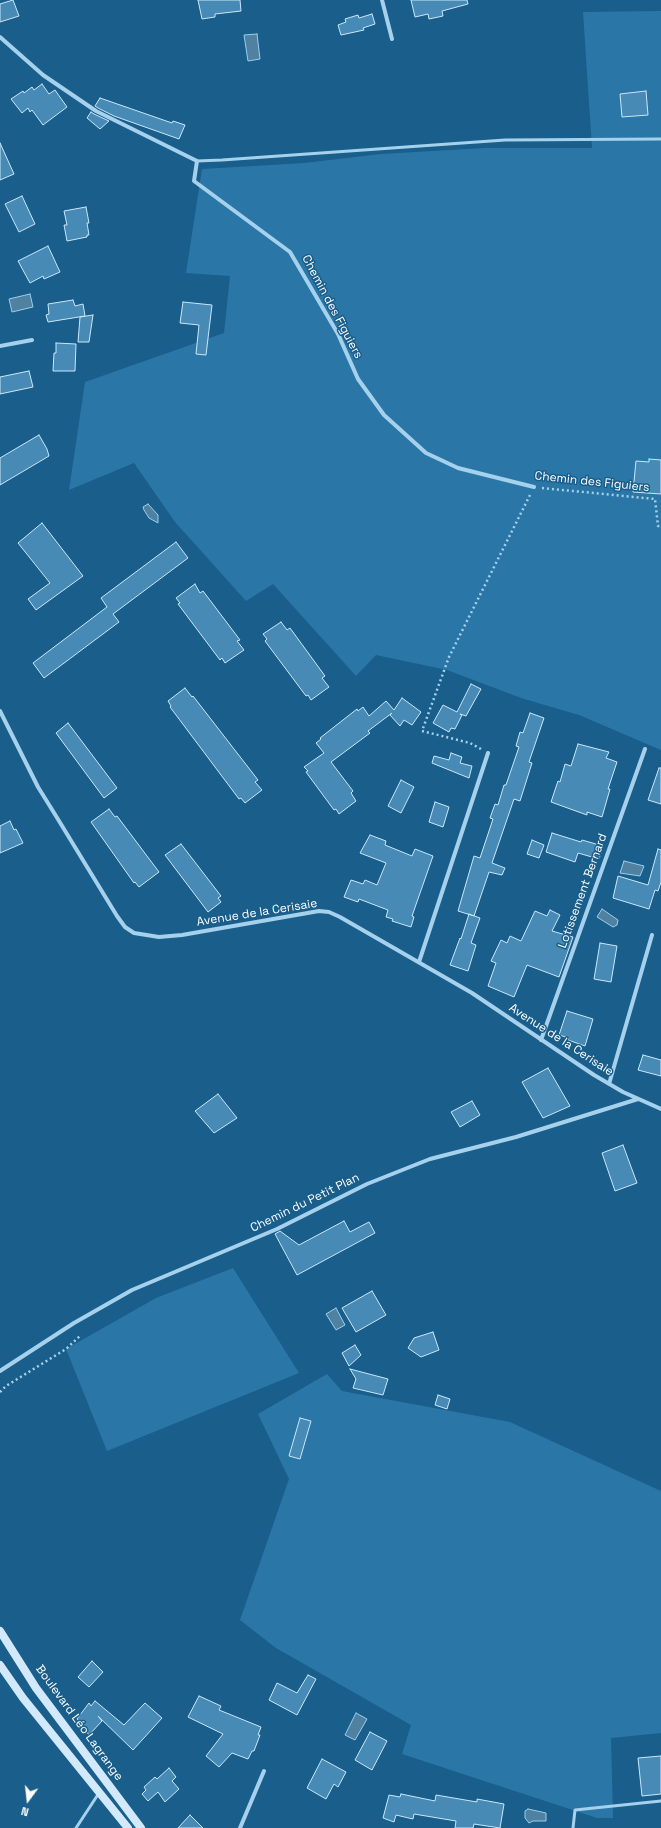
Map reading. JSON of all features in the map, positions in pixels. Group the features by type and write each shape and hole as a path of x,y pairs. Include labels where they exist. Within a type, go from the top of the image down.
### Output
{"main road":[{"name":"Boulevard Léo Lagrange","path":"0,1631 36,1688 141,1828"},
{"name":"Boulevard Léo Lagrange","path":"0,1665 23,1698 128,1828"}],"street":[{"path":"382,0 392,39"},
{"path":"0,37 43,76 96,111 197,161"},
{"name":"Chemin des Figuiers","path":"197,161 194,181 290,252 338,334 358,378 384,415 426,453 458,468 534,487"},
{"path":"0,346 32,340"},
{"name":"Avenue de la Cerisaie","path":"0,711 38,787 117,916 125,927 134,933 159,937 182,935 319,911 329,912 472,993 609,1084 661,1109"},
{"name":"Lotissement Bernard","path":"541,1040 645,749"},
{"path":"419,962 488,753"},
{"path":"609,1084 652,935"},
{"name":"Chemin du Petit Plan","path":"0,1371 74,1324 132,1290 277,1229 367,1184 430,1159 516,1137 638,1098"},
{"path":"240,1828 264,1771"}],"lane":[{"path":"197,161 505,140 661,139"},
{"path":"76,1828 99,1793"},
{"path":"573,1828 575,1810 661,1801"}],"path":[{"name":"Chemin des Figuiers","path":"534,487 655,499 658,526 661,526"},
{"path":"488,753 470,743 422,731 449,657 534,487"},
{"path":"0,1392 6,1386 66,1349 81,1335"}],"shaded area":[{"path":"661,11 661,750 579,715 521,698 447,670 376,655 356,676 273,584 246,601 175,522 134,463 69,490 85,382 224,333 230,276 186,273 202,169 304,163 381,154 485,148 592,148 583,12"},
{"path":"257,34 260,59 248,61 244,35"},
{"path":"30,294 33,307 12,312 9,299"},
{"path":"148,504 158,515 158,523 149,518 144,510 143,507"},
{"path":"624,861 644,866 640,876 620,873"},
{"path":"602,909 618,920 617,925 613,927 597,917"},
{"path":"233,1268 299,1373 107,1451 66,1349 156,1298"},
{"path":"336,1308 345,1325 336,1330 326,1314"},
{"path":"327,1374 342,1391 510,1422 661,1491 661,1733 611,1738 613,1818 597,1818 402,1754 411,1725 276,1648 240,1620 289,1479 258,1414"},
{"path":"356,1713 367,1719 355,1740 345,1735"},
{"path":"528,1809 546,1813 546,1821 533,1821 529,1823 525,1818 525,1811"}],"building":[{"path":"13,0 19,16 0,22 0,4"},
{"path":"198,0 240,0 241,11 215,14 215,17 202,19"},
{"path":"411,0 467,0 468,4 442,11 443,16 429,19 428,14 415,17"},
{"path":"372,14 375,24 363,28 364,30 341,35 338,25 346,22 345,19 358,15 359,18"},
{"path":"42,84 49,94 55,90 67,107 43,125 32,110 30,112 28,108 22,113 11,99 23,91 24,93 32,87 34,90"},
{"path":"646,91 648,115 622,117 620,94"},
{"path":"100,98 172,123 173,121 185,125 179,139 114,116 98,108 95,106"},
{"path":"91,112 109,121 100,129 87,118"},
{"path":"0,143 14,174 0,180"},
{"path":"22,196 35,224 19,232 5,204"},
{"path":"86,207 89,223 87,223 89,235 87,235 87,237 67,241 64,225 67,225 64,211"},
{"path":"48,246 60,272 44,279 43,276 30,283 18,261"},
{"path":"73,300 75,306 83,304 85,316 48,322 46,315 49,314 48,304"},
{"path":"183,302 212,305 206,355 196,354 199,325 180,323"},
{"path":"93,315 89,342 78,342 80,317"},
{"path":"56,343 76,344 75,371 53,371"},
{"path":"29,371 33,387 0,394 0,377"},
{"path":"39,435 47,449 49,456 0,485 0,458"},
{"path":"649,459 661,460 661,494 633,492 636,461 649,462"},
{"path":"42,523 83,576 36,610 28,599 50,583 18,543"},
{"path":"176,542 188,558 113,614 119,622 44,678 33,663 107,607 101,598"},
{"path":"195,584 200,593 203,591 240,640 237,641 244,650 225,663 222,658 220,660 178,604 180,603 176,598"},
{"path":"281,622 287,630 290,628 325,676 322,678 329,687 311,700 308,695 306,696 265,641 267,639 263,634"},
{"path":"471,684 481,689 466,716 460,714 462,715 455,729 451,728 449,732 433,723 443,705 457,712"},
{"path":"185,688 192,697 193,696 258,780 255,782 262,790 245,803 241,798 239,799 170,707 171,706 168,701"},
{"path":"402,698 421,712 412,725 404,720 400,726 390,715 392,713 368,731 370,733 331,762 353,791 351,793 356,801 339,814 336,809 334,810 306,772 308,771 304,767 324,753 316,743 321,739 320,738 357,709 358,711 363,707 369,716 386,701 394,710"},
{"path":"530,713 544,718 529,762 532,763 520,801 514,799 492,863 505,868 502,875 489,872 474,916 458,911 474,856 480,858 493,819 490,818 495,804 498,805 504,785 506,785 519,747 516,746 520,732 523,733"},
{"path":"68,723 117,788 104,798 56,733"},
{"path":"578,744 609,752 606,758 617,762 608,789 610,789 602,817 587,812 587,815 551,802 558,781 560,782 565,764 571,766"},
{"path":"451,753 462,757 460,763 472,766 469,778 432,763 434,756 449,760"},
{"path":"659,768 661,768 661,804 648,800"},
{"path":"401,780 414,787 401,813 388,806"},
{"path":"435,802 449,807 443,827 429,822"},
{"path":"109,809 115,817 117,816 159,872 139,887 135,882 134,883 91,822"},
{"path":"10,821 23,843 0,853 0,826"},
{"path":"552,833 581,842 582,840 603,846 599,859 578,853 575,862 546,852"},
{"path":"370,835 386,841 385,845 412,856 415,849 433,856 412,916 414,917 411,927 392,921 393,919 386,917 388,910 359,899 358,902 344,897 351,880 363,884 365,880 377,885 386,863 360,853"},
{"path":"532,840 544,845 539,858 527,854"},
{"path":"181,844 221,896 218,898 221,902 208,912 165,855"},
{"path":"658,849 661,850 661,882 658,891 655,890 649,909 613,898 618,876 648,885"},
{"path":"550,910 560,915 552,931 573,937 559,977 527,965 514,997 488,986 496,963 491,961 501,940 507,943 510,936 521,941 535,911 547,916"},
{"path":"469,914 480,918 471,943 476,945 468,971 450,965 460,938 461,939"},
{"path":"600,943 617,946 611,982 594,979"},
{"path":"567,1011 593,1019 585,1046 559,1035"},
{"path":"643,1055 661,1060 661,1076 638,1070"},
{"path":"548,1068 570,1106 543,1118 522,1082"},
{"path":"218,1094 237,1118 214,1133 195,1111"},
{"path":"472,1101 480,1115 460,1127 451,1112"},
{"path":"623,1145 637,1183 615,1191 602,1153"},
{"path":"344,1221 350,1232 369,1222 375,1233 297,1275 275,1234 280,1231 299,1245"},
{"path":"372,1291 386,1315 356,1332 342,1308"},
{"path":"433,1332 439,1350 421,1357 408,1348 414,1338"},
{"path":"355,1345 361,1355 349,1366 342,1353"},
{"path":"350,1369 388,1379 383,1395 353,1388 356,1379"},
{"path":"438,1395 450,1399 447,1409 435,1405"},
{"path":"300,1418 311,1421 300,1459 289,1456"},
{"path":"92,1661 103,1672 89,1687 78,1677"},
{"path":"308,1675 316,1679 297,1715 269,1700 277,1683 297,1693"},
{"path":"199,1696 221,1706 219,1710 261,1727 258,1735 260,1735 254,1751 252,1751 248,1759 232,1753 219,1767 206,1756 223,1734 188,1717"},
{"path":"95,1701 124,1725 145,1703 162,1718 133,1750 98,1716 102,1721 89,1735 77,1719 89,1703 91,1706"},
{"path":"370,1732 387,1741 372,1770 355,1760"},
{"path":"661,1756 661,1794 642,1796 638,1758"},
{"path":"322,1759 346,1772 338,1787 334,1784 326,1799 307,1788"},
{"path":"169,1768 176,1777 172,1781 179,1789 165,1802 158,1792 148,1801 142,1794 146,1790 144,1787 155,1777 157,1779"},
{"path":"401,1794 435,1801 436,1795 477,1802 477,1799 504,1804 500,1828 474,1824 473,1828 455,1828 456,1821 414,1814 413,1819 396,1815 394,1822 383,1818 389,1795 400,1797"},
{"path":"190,1815 203,1828 178,1828"}]}
